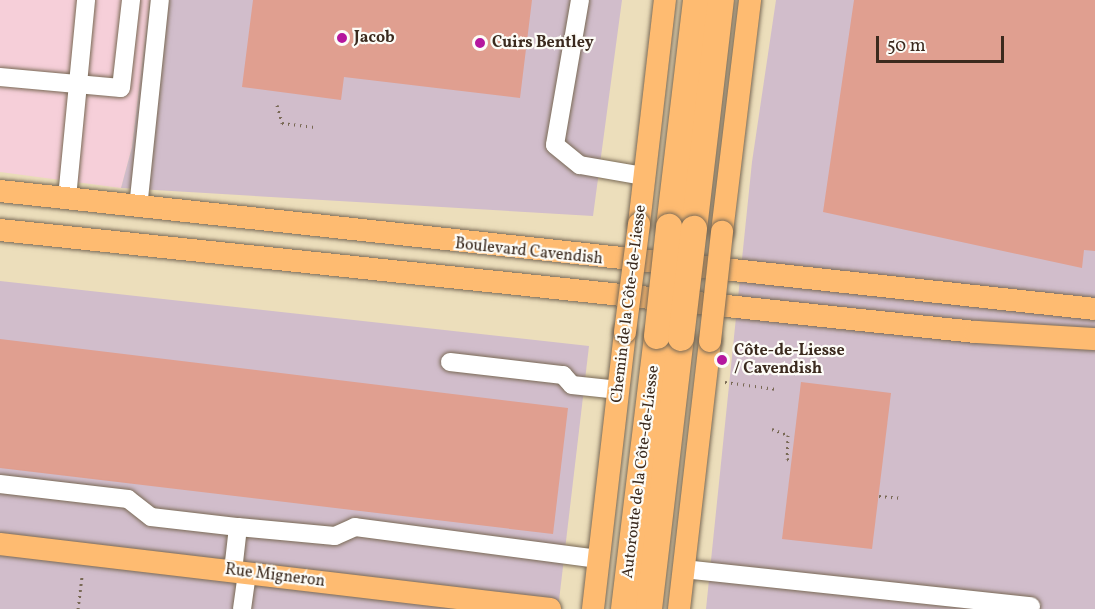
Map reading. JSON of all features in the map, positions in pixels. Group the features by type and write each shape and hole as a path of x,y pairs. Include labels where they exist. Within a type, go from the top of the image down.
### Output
{"highway":[{"name":"Chemin de la Côte-de-Liesse","path":"682,228 696,0"},
{"name":"Chemin de la Côte-de-Liesse","path":"669,337 682,228 721,0"},
{"name":"Autoroute de la Côte-de-Liesse","path":"624,609 669,337"},
{"name":"Autoroute de la Côte-de-Liesse","path":"650,609 669,337"}],"main road":[{"name":"Chemin de la Côte-de-Liesse","path":"593,609 665,0"},
{"path":"678,609 750,0"},
{"name":"Boulevard Cavendish","path":"0,191 1095,309"},
{"name":"Boulevard Cavendish","path":"0,230 976,332 1095,339"},
{"name":"Rue Migneron","path":"0,544 550,609"}],"lane":[{"path":"67,198 86,0"},
{"path":"0,76 121,88 131,0"},
{"path":"138,207 160,0"},
{"path":"580,0 555,145 580,165 644,176"},
{"path":"450,362 563,375 573,386 619,390"},
{"path":"0,484 128,500 152,517 335,536 355,527 599,559"},
{"path":"238,527 242,609"},
{"path":"683,569 1031,606"}],"path":[{"path":"277,105 282,123 317,127"},
{"path":"720,382 777,389"},
{"path":"772,429 788,435 787,459 791,460"},
{"path":"879,496 902,498"},
{"path":"78,609 82,574"}],"shaded area":[{"path":"0,0 150,0 132,147 121,188 0,172"},
{"path":"150,0 622,0 593,216 121,188 132,147"},
{"path":"776,0 1095,0 1095,609 706,609 752,162"},
{"path":"0,281 589,346 558,609 0,609"}],"building":[{"name":"Jacob","path":"253,0 532,0 520,98 344,77 341,100 242,87"},
{"path":"854,0 1095,0 1095,251 1084,250 1082,268 823,212"},
{"path":"0,339 568,408 553,534 0,468"},
{"path":"801,382 891,393 872,549 782,539"}],"place":[{"name":"Jacob","path":"342,38"},
{"name":"Cuirs Bentley","path":"480,43"},
{"name":"Côte-de-Liesse / Cavendish","path":"722,360"}]}
